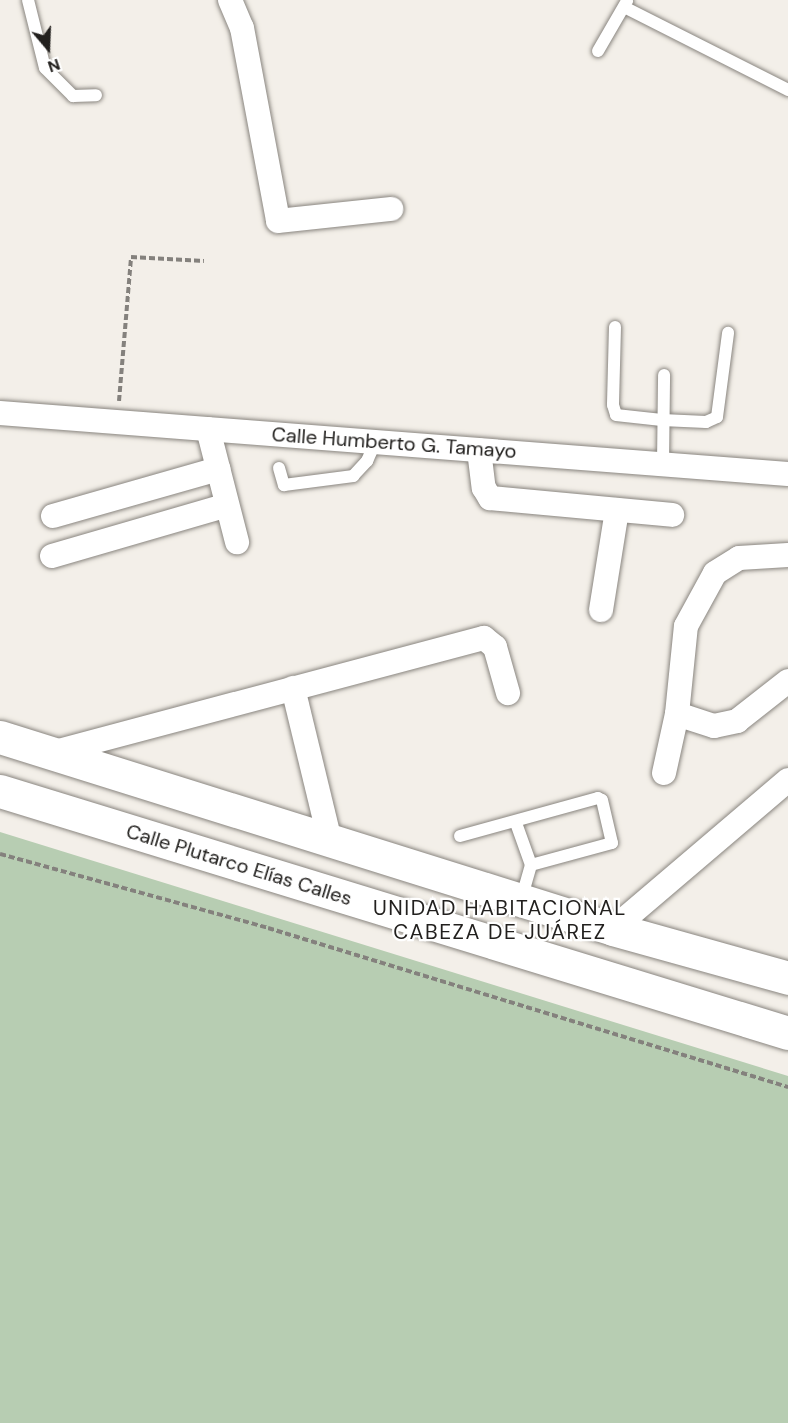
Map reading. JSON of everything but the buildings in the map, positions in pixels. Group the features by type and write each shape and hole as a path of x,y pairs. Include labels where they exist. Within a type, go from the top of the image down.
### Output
{"street":[{"path":"230,0 242,28 278,221 391,209"},
{"name":"Calle Humberto G. Tamayo","path":"0,413 788,474"},
{"path":"208,429 237,542"},
{"path":"479,450 484,488 490,498 672,515"},
{"path":"52,516 218,469"},
{"path":"52,556 227,505"},
{"path":"601,610 617,510"},
{"path":"664,773 677,714 686,626 715,573 739,558 788,555"},
{"path":"50,753 484,638 495,647 508,693"},
{"path":"677,714 714,726 737,721 788,681"},
{"path":"293,688 330,841"},
{"path":"0,737 613,929 788,978"},
{"path":"613,929 788,780"},
{"path":"125,831 142,782"},
{"name":"Calle Plutarco Elías Calles","path":"0,791 788,1033"}],"lane":[{"path":"28,0 45,68 73,96 96,94"},
{"path":"598,51 627,4 788,90"},
{"path":"615,327 612,405 616,415 662,420 706,422 717,417 728,333"},
{"path":"663,464 664,375"},
{"path":"279,468 284,485 353,476 375,442"},
{"path":"460,836 516,823 519,819 598,798 602,800 612,843 531,865"},
{"path":"516,823 531,865 520,900"}],"path":[{"path":"117,423 131,257 204,261"},
{"path":"0,854 268,928 788,1087"}],"green space":[{"path":"0,832 788,1076 788,1423 0,1423"}],"district":[{"name":"UNIDAD HABITACIONAL CABEZA DE JUÁREZ","path":"500,920"}]}
